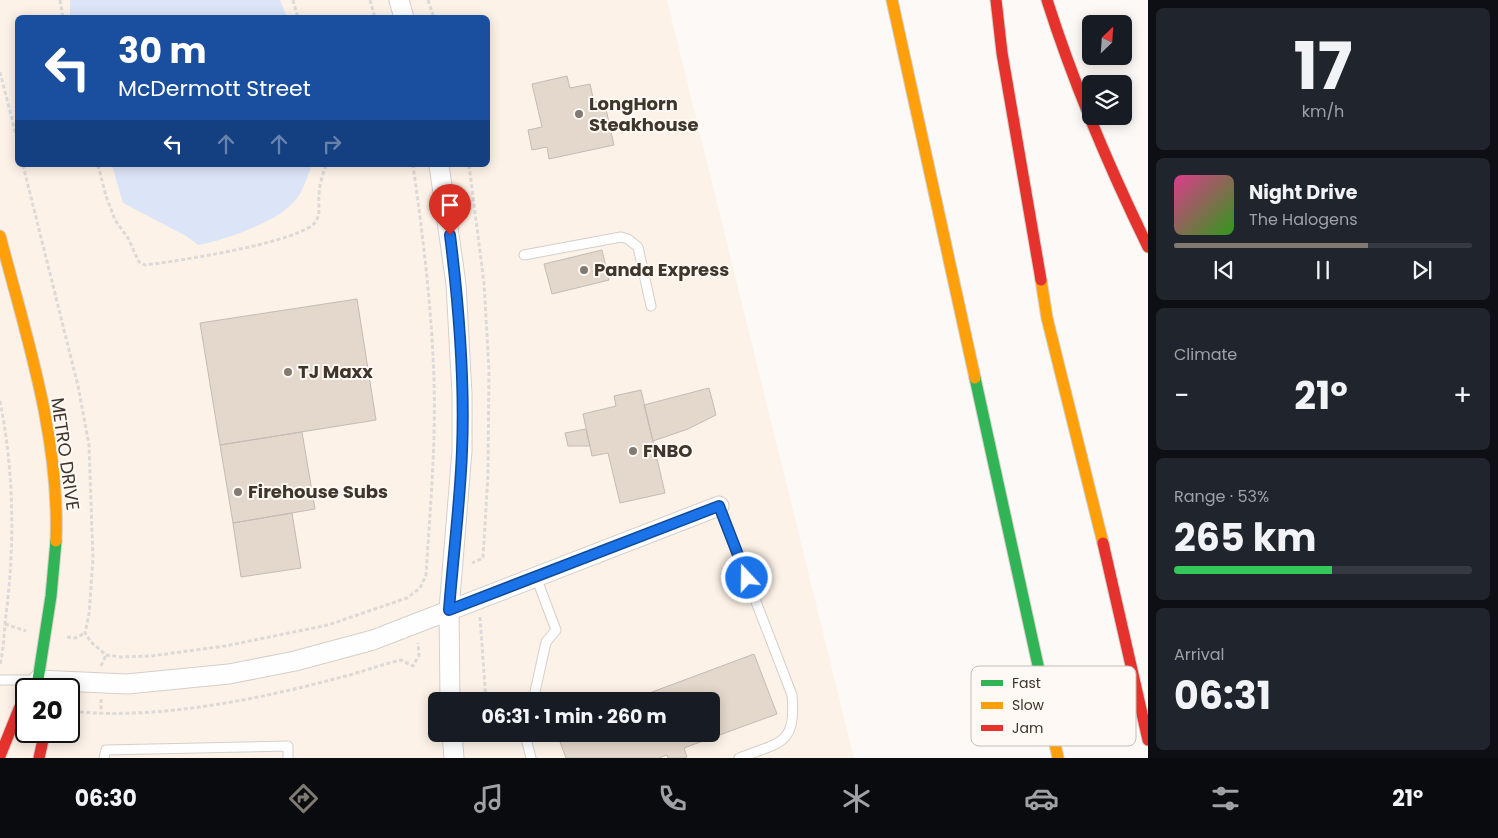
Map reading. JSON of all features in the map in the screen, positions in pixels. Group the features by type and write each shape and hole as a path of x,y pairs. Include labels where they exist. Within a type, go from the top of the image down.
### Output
{"main road":[{"path":"892,0 1037,666"},
{"path":"996,0 1002,52 1047,318 1090,484 1131,666"},
{"path":"1046,0 1079,91 1114,177 1148,247"},
{"name":"METRO DRIVE","path":"0,236 41,403 54,484 56,527 54,560 47,631 38,678"},
{"path":"1136,687 1148,740"},
{"path":"0,756 15,720"},
{"path":"39,758 42,743"}],"street":[{"path":"399,0 403,15"},
{"path":"439,167 456,284 462,387 461,459 449,610 450,692"},
{"path":"80,685 127,684 229,674 295,661 373,640 719,506"},
{"path":"453,742 454,758"}],"lane":[{"path":"524,254 621,237 628,238 638,247 651,306"},
{"path":"719,506 792,695 794,718 790,733 776,743 739,758"},
{"path":"534,692 546,642 556,630 536,576"},
{"path":"0,680 15,682"},
{"path":"527,742 531,758"},
{"path":"104,758 106,750 288,746 288,758"}],"path":[{"path":"60,0 62,15"},
{"path":"293,0 297,15"},
{"path":"370,0 375,15"},
{"path":"428,0 433,15"},
{"path":"0,72 15,131"},
{"path":"23,167 78,386 89,445 92,559 89,614 85,633 91,642 106,655 121,657 151,656 225,646 328,625 407,598 420,588 426,575 434,445 434,380 427,280 413,167"},
{"path":"99,167 115,220 128,238 139,262 145,266 176,259 196,259 245,246 281,241 309,229 316,222 320,211 318,195 325,167"},
{"path":"469,167 483,265 489,370 488,475 483,558"},
{"path":"0,401 7,444 12,521 9,590 0,664"},
{"path":"471,601 482,619 486,692"},
{"path":"80,712 101,714 163,710 214,703 339,678 401,660 412,666"}],"shaded area":[{"path":"0,0 667,0 854,758 0,758"}],"water":[{"path":"70,0 280,0 286,15 70,15"},
{"path":"113,167 311,167 298,197 279,214 237,234 198,245 186,236 123,203"}],"building":[{"path":"567,76 570,88 590,84 594,102 604,100 614,145 549,159 547,147 532,150 528,130 542,127 532,84"},
{"path":"602,250 609,280 552,294 544,264"},
{"name":"TJ Maxx","path":"357,299 376,420 220,445 200,323"},
{"path":"709,388 716,415 688,429 653,441 644,405"},
{"path":"641,390 665,493 620,503 608,453 592,456 583,414 616,406 614,396"},
{"path":"586,429 590,446 568,446 565,433"},
{"path":"302,432 315,509 233,523 220,445"},
{"path":"292,513 301,568 241,577 233,523"},
{"path":"754,654 777,714 720,735 720,692 652,692"},
{"path":"560,742 700,742 684,748 687,757 684,758 668,758 667,755 659,758 566,758"}],"traffic: fast":[{"path":"975,378 1038,666"},
{"path":"38,678 51,596 56,541"}],"traffic: slow":[{"path":"892,0 975,378"},
{"path":"0,236 30,349 47,425 53,463 56,541"},
{"path":"1041,280 1047,318 1103,543"},
{"path":"1055,746 1058,758"}],"traffic: jam":[{"path":"996,0 1002,53 1041,280"},
{"path":"1047,0 1057,32 1093,125 1148,247"},
{"path":"1103,543 1131,666"},
{"path":"1136,687 1148,740"},
{"path":"0,756 15,719"},
{"path":"39,758 42,743"}],"place":[{"name":"LongHorn Steakhouse","path":"579,114"},
{"name":"Panda Express","path":"584,270"},
{"name":"TJ Maxx","path":"288,372"},
{"name":"FNBO","path":"633,451"},
{"name":"Firehouse Subs","path":"238,492"}],"route":[{"path":"450,235 460,338 462,451 449,610 719,506 747,578"}]}
